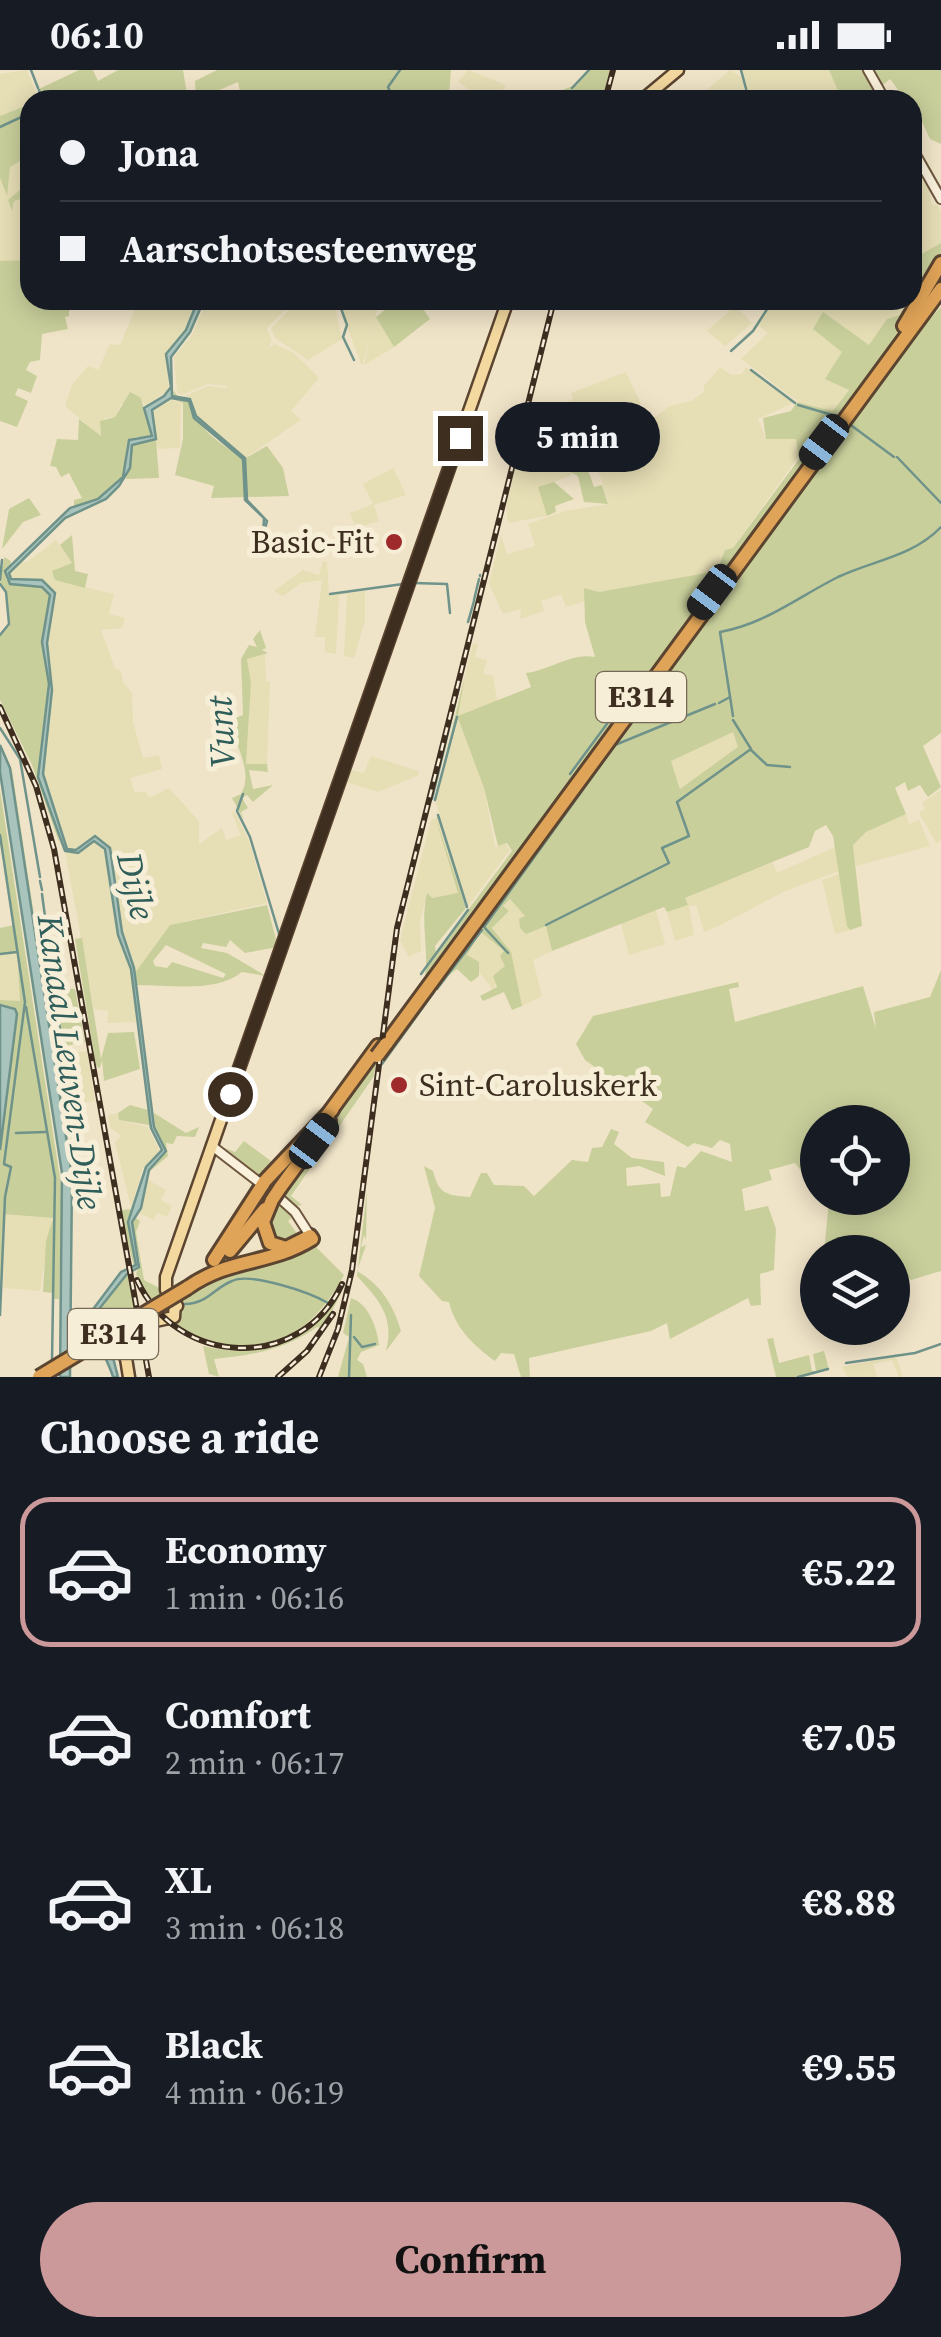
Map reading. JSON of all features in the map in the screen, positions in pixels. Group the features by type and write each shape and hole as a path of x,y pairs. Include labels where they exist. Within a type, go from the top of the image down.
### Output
{"highway":[{"path":"922,297 941,263"},
{"name":"E314","path":"39,1377 190,1285 236,1244 267,1188 382,1046 941,285"},
{"path":"891,353 941,304"},
{"path":"891,353 915,310"},
{"name":"E314","path":"29,1377 190,1285 214,1260 382,1046"},
{"path":"267,1188 263,1222 270,1243 286,1248 312,1237"},
{"path":"190,1285 226,1265 279,1257 312,1237"}],"main road":[{"path":"654,90 678,70"},
{"path":"922,166 941,199"},
{"path":"130,1376 124,1335 142,1325 174,1317 177,1306 166,1286 505,310"},
{"path":"213,1144 293,1210 312,1237"}],"shaded area":[{"path":"27,70 35,90 20,90 20,108 0,116 0,74"},
{"path":"468,70 506,85 503,90 470,90 458,82"},
{"path":"730,70 741,77 744,90 707,90"},
{"path":"741,70 829,70 838,90 747,90"},
{"path":"20,161 20,193 13,201 20,199 20,260 0,261 0,178 6,195 10,166"},
{"path":"922,179 929,189 932,205 938,205 941,213 941,243 922,257"},
{"path":"135,310 194,310 186,329 166,354 169,390 145,406 141,398 121,404 115,417 104,418 102,437 65,406 72,385 88,366 98,370 110,344 120,345"},
{"path":"203,310 285,310 267,328 272,341 268,348 275,344 294,353 319,378 291,411 301,420 245,458 196,416 190,399 181,398 208,386 228,386 208,384 181,395 177,392 174,357 192,335"},
{"path":"289,310 337,310 342,339 308,360 275,338 271,328"},
{"path":"341,310 377,310 362,366"},
{"path":"731,310 739,310 752,323 725,346 707,331"},
{"path":"767,310 907,310 887,319 869,345 823,313 842,352 849,389 833,411 798,402 741,359 768,333 758,325"},
{"path":"376,317 394,347 364,365 372,327"},
{"path":"720,367 731,375 742,374 746,367 795,402 758,419 766,439 796,439 801,453 732,549 725,550 725,561 717,571 599,592 585,588 586,601 566,607 561,594 541,601 544,611 520,619 521,609 503,614 489,584 501,535 507,554 535,546 528,524 565,511 609,504 597,467 589,470 580,445 562,451 572,475 538,488 547,516 508,523 506,506 529,414 573,400 571,393 626,372 641,404 591,441 611,432 640,410 651,451 655,448 648,422 670,406 691,401 704,392 704,386"},
{"path":"169,398 181,404 180,448 158,449 151,413"},
{"path":"393,468 406,495 374,505 379,521 356,528 350,513 373,504 363,484"},
{"path":"56,540 72,563 56,573 55,580 114,594 109,614 125,618 122,628 101,630 115,668 121,671 123,682 132,693 133,722 143,758 159,755 162,769 130,778 135,793 145,791 149,798 169,788 199,821 199,844 222,828 226,840 241,835 232,814 235,812 249,841 267,903 170,925 135,973 122,932 109,846 95,836 76,850 67,849 43,774 52,690 47,643 55,593 29,580 11,579 9,573 18,561 27,562"},
{"path":"323,561 327,562 329,595 365,591 365,620 354,658 344,656 347,594 339,595 336,654 325,652 325,637 315,637 322,580 301,583 283,596 274,591 303,570 319,575"},
{"path":"473,643 478,644 475,657 487,660 483,674 493,675 497,701 458,717 484,788 495,847 506,844 510,850 468,906 461,893 431,898 427,894 420,921 421,951 409,957 400,940 431,820 440,816 435,800"},
{"path":"265,652 266,681 270,682 267,764 246,765 251,683 247,659"},
{"path":"733,731 739,747 681,790 671,761"},
{"path":"371,756 418,771 419,775 378,792 343,781 347,769 364,773"},
{"path":"941,790 941,840 936,843 919,813 925,809 922,803"},
{"path":"906,814 909,824 919,820 930,846 856,866 853,845 866,832"},
{"path":"94,841 105,848 109,864 118,935 131,969 136,1022 107,1023 108,1011 94,1009 65,851 78,853"},
{"path":"835,847 839,871 783,892 704,932 696,905 689,906 694,935 675,941 667,912 688,905 685,898 773,862 777,873"},
{"path":"839,874 850,930 835,934 822,880"},
{"path":"510,899 525,916 526,933 546,926 552,951 533,960 542,996 522,1006 510,952 492,928 509,911 503,907"},
{"path":"656,910 665,944 629,955 620,920"},
{"path":"482,932 504,951 506,966 497,975 494,991 467,956"},
{"path":"17,952 20,1002 0,1000 0,955"},
{"path":"87,1051 95,1101 74,1104 66,1054"},
{"path":"118,1113 119,1120 148,1127 160,1151 143,1168 131,1207 115,1142 121,1136 110,1127 108,1115"},
{"path":"148,1180 166,1190 161,1200 172,1206 167,1217 157,1213 154,1220 139,1213"},
{"path":"5,1212 52,1215 40,1291 3,1288"},
{"path":"896,1356 903,1377 899,1377 892,1360 873,1364 877,1377 847,1377 842,1367"}],"green space":[{"path":"79,70 93,70 98,81 118,70 183,70 186,90 39,90"},
{"path":"217,70 451,70 449,90 240,90 238,82 219,90 195,90 195,81"},
{"path":"588,70 610,70 605,90 563,90 578,84"},
{"path":"829,70 866,70 877,90 838,90"},
{"path":"872,70 941,70 941,144 930,139 922,122 922,90 898,90 890,79 880,87"},
{"path":"20,108 20,161 10,167 7,196 0,178 0,116"},
{"path":"20,190 20,200 14,201 12,211 8,200"},
{"path":"941,243 941,258 916,333 941,307 941,733 923,746 941,787 928,797 920,785 908,791 905,782 895,788 906,814 866,832 853,845 862,926 850,930 847,926 833,836 826,825 815,831 809,847 685,898 688,905 667,912 664,907 552,951 546,926 526,934 519,919 525,916 510,899 503,906 509,911 492,928 511,952 522,1006 512,1010 504,992 483,1001 480,996 497,987 493,976 505,966 500,956 504,951 481,932 467,955 479,962 479,976 471,982 457,969 435,985 425,976 427,893 432,898 458,893 435,816 466,908 435,946 436,953 512,851 507,843 498,846 484,788 458,718 435,800 465,675 458,716 531,687 526,673 578,657 595,657 585,622 584,588 599,592 717,571 725,550 733,548 799,459 796,439 766,439 763,418 791,411 797,402 833,411 849,390 825,379 842,352 813,329 823,312 869,345 887,319 922,310 922,254","holes":["733,732 738,747 680,789 671,761"]},
{"path":"20,260 20,310 69,310 65,317 68,329 42,334 40,360 30,362 26,370 37,376 31,393 18,388 15,395 28,401 17,427 0,421 0,261"},
{"path":"385,310 424,310 430,319 394,347 376,317"},
{"path":"174,391 180,400 189,401 210,434 244,459 267,446 283,468 289,496 211,498 214,486 175,475 183,439 183,403 169,398"},
{"path":"130,392 141,398 152,437 136,437 127,443 123,477 98,499 74,506 74,500 82,498 69,473 61,477 56,467 50,466 57,439 78,440 79,419 101,436 100,421 115,417"},
{"path":"156,439 159,478 126,479 132,445"},
{"path":"579,445 594,487 602,485 608,504 584,502 578,476 570,472 562,451"},
{"path":"554,482 574,499 555,506 556,512 547,516 538,487"},
{"path":"29,498 41,515 23,522 2,549 9,509"},
{"path":"72,535 75,571 88,574 85,588 55,580 52,571 72,563 60,545"},
{"path":"4,557 11,561 6,580 37,585 50,595 42,642 49,684 38,777 55,816 60,845 32,765 0,700 0,635 9,624 6,591 0,584"},
{"path":"260,630 266,648 262,650 268,653 247,659 251,683 246,764 267,764 268,772 249,770 253,789 273,785 253,802 247,795 242,798 248,808 241,812 244,820 232,798 241,794 244,767 228,721 243,715 241,659 249,645 257,647 253,639"},
{"path":"0,742 12,770 73,1174 70,1350 72,1176 10,768"},
{"path":"0,790 62,1191 59,1299 54,1299 54,1293 43,1292 46,1241 53,1218 4,1214 0,1307 0,1000 20,1001 17,952 0,955 0,928 14,925 0,842"},
{"path":"267,905 278,947 245,953 230,940 226,947 203,943 201,948 227,953 266,976 242,972 207,985 137,985 143,1046 135,973 170,925","holes":["166,945 226,974 223,978 172,962 167,968 155,966 153,961"]},
{"path":"82,938 101,1059 108,1033 134,1032 140,1069 104,1081 102,1060 100,1068 96,1066 75,939"},
{"path":"941,970 941,1271 910,1279 910,1235 826,1235 828,1215 910,1215 910,1105 800,1105 800,1169 795,1163 769,1170 772,1180 742,1189 745,1211 768,1206 776,1229 774,1270 760,1274 761,1305 751,1306 748,1298 670,1339 667,1323 651,1331 529,1358 530,1377 521,1377 514,1354 501,1353 495,1361 487,1355 461,1328 449,1302 442,1301 419,1276 435,1208 424,1166 433,1171 441,1189 450,1194 470,1197 481,1173 487,1173 494,1185 524,1186 534,1196 572,1160 588,1162 592,1148 602,1147 611,1129 619,1132 614,1144 632,1158 664,1162 665,1176 639,1166 626,1168 627,1186 660,1183 661,1197 670,1196 677,1166 685,1168 701,1151 732,1162 730,1144 720,1140 712,1148 694,1143 688,1147 645,1122 653,1109 585,1060 576,1044 593,1016 738,982 739,987 729,989 735,1022 863,986 876,1029 874,1012 930,997"},
{"path":"48,986 75,989 85,1042 65,1046 81,1164 76,1168"},
{"path":"376,1062 374,1076 291,1196 302,1205 297,1206 282,1193"},
{"path":"150,1102 151,1129 149,1125 119,1120 118,1113 130,1105 148,1110"},
{"path":"154,1113 186,1133 199,1127 195,1137 177,1136 173,1144 166,1143 168,1156 147,1178 149,1170 166,1152 155,1129"},
{"path":"244,1141 271,1161 259,1176 225,1148 235,1152"},
{"path":"367,1190 366,1240 364,1235 361,1247 366,1245 358,1268"},
{"path":"278,1200 293,1217 288,1221 301,1239 288,1246 274,1243 267,1220"},
{"path":"133,1209 130,1229 134,1267 120,1210"},
{"path":"137,1214 144,1280 167,1292 151,1302 136,1274 140,1263 132,1222"},
{"path":"313,1244 344,1275 327,1302 285,1338 262,1346 237,1348 185,1330 158,1311 218,1272"},
{"path":"358,1271 379,1289 398,1321 401,1331 386,1351 388,1328 383,1309 357,1276"},
{"path":"128,1273 135,1311 99,1332 91,1319"},
{"path":"341,1293 323,1329 317,1327 292,1342 267,1350 214,1359 219,1377 209,1374 203,1346 247,1351 282,1344 312,1324"},
{"path":"351,1298 367,1310 378,1338 379,1345 361,1352 357,1360 363,1364 367,1377 338,1377 349,1337 343,1333"},
{"path":"773,1338 779,1363 809,1355 812,1371 816,1371 813,1354 824,1351 829,1370 804,1377 776,1377 767,1339"}],"water":[{"path":"194,310 200,310 190,332 171,357 172,396 190,399 196,416 245,458 247,500 267,521 263,536 264,518 245,500 243,459 194,418 189,401 171,398 152,410 156,439 132,445 130,468 119,486 106,499 65,518 9,573 11,579 42,580 55,593 47,643 52,690 43,774 67,849 76,850 95,836 110,848 122,932 134,968 154,1127 166,1151 149,1170 141,1208 132,1222 139,1267 127,1274 91,1319 111,1350 118,1377 113,1377 88,1316 121,1272 136,1265 128,1222 146,1167 162,1150 151,1128 131,969 118,935 105,849 94,841 78,853 65,851 38,777 49,684 42,642 50,595 42,587 10,584 5,571 70,508 98,499 123,477 129,440 152,436 144,408 171,387 166,354 186,330"},
{"path":"0,745 10,768 72,1176 70,1377 60,1377 62,1173 0,772"},
{"path":"0,1005 15,1009 17,1014 0,1150"}],"waterway":[{"path":"31,70 38,88"},
{"path":"389,90 400,70"},
{"path":"572,88 589,70"},
{"path":"741,70 746,90"},
{"path":"0,127 20,118"},
{"path":"342,310 347,325 343,337 354,360"},
{"path":"731,351 753,331 767,310"},
{"path":"751,370 795,403"},
{"path":"798,405 836,416"},
{"path":"852,426 894,457"},
{"path":"897,457 941,503"},
{"path":"733,716 720,632 752,623 838,577 905,552 941,527"},
{"path":"0,580 2,560"},
{"path":"474,600 479,579"},
{"path":"414,583 447,584 450,613"},
{"path":"0,584 6,592 9,624 0,635"},
{"path":"330,594 403,584"},
{"path":"468,622 474,601"},
{"path":"570,774 643,675"},
{"path":"432,799 459,687"},
{"path":"719,703 730,697"},
{"path":"508,953 484,927 615,745 715,704"},
{"path":"435,800 457,717"},
{"path":"546,925 669,863 662,848 689,836 677,802 751,749 733,720"},
{"path":"0,728 20,759 40,877"},
{"path":"751,750 767,765 790,767"},
{"name":"Vunt","path":"243,794 237,811 250,837 280,937"},
{"path":"438,815 467,907"},
{"name":"Kanaal Leuven-Dijle","path":"0,835 25,1002 4,1164 11,1167 5,1197 0,1315"},
{"path":"40,881 42,890"},
{"name":"Kanaal Leuven-Dijle","path":"42,894 80,1179"},
{"path":"421,974 468,910"},
{"path":"437,989 482,930"},
{"name":"Kanaal Leuven-Dijle","path":"0,954 17,952"},
{"path":"382,1064 434,992"},
{"name":"Kanaal Leuven-Dijle","path":"26,1007 55,1178 52,1361"},
{"name":"Kanaal Leuven-Dijle","path":"16,1133 45,1132"},
{"path":"185,1304 205,1299 241,1279 280,1284 328,1303"},
{"path":"349,1377 351,1315"},
{"path":"354,1337 362,1347 375,1344"},
{"path":"846,1363 915,1353 941,1344"},
{"path":"798,1377 828,1369"}],"railway":[{"path":"608,90 613,70"},
{"path":"319,1377 338,1329 352,1270 397,928 552,310"},
{"path":"0,707 36,786 54,849 149,1377"},
{"path":"137,1280 156,1309 180,1330 209,1343 239,1348 270,1345 298,1333 323,1313 342,1284"},
{"path":"278,1377 307,1351 333,1314"}],"place":[{"name":"Basic-Fit","path":"394,542"},
{"name":"Sint-Caroluskerk","path":"399,1085"}],"route":[{"path":"230,1094 460,438"}],"water label":[{"name":"Dijle","path":"136,886"}]}
